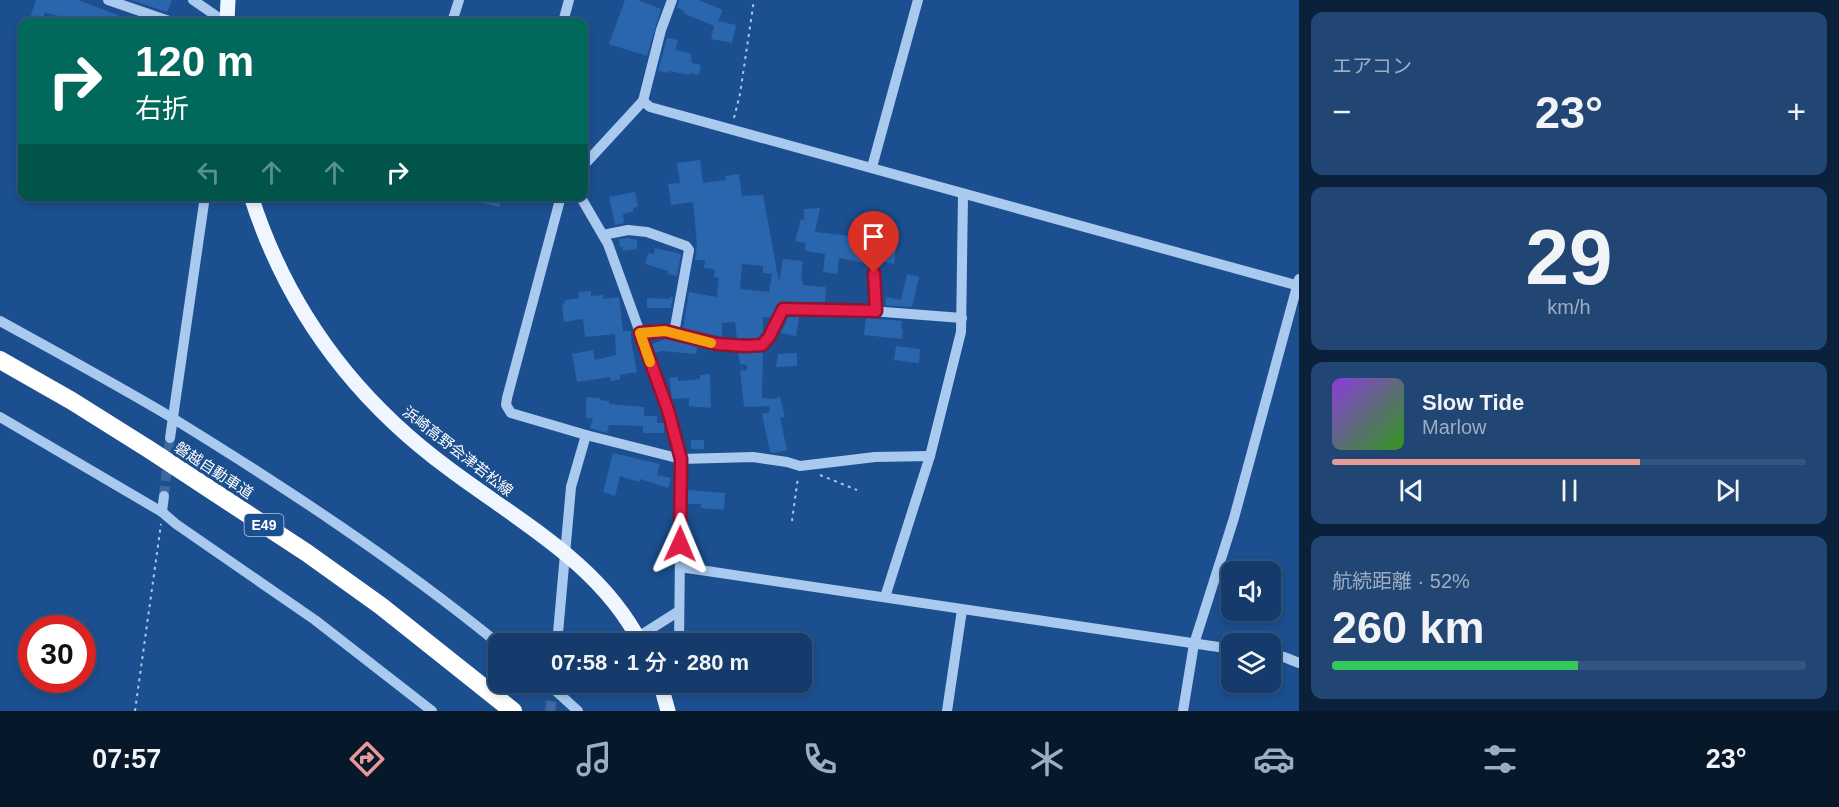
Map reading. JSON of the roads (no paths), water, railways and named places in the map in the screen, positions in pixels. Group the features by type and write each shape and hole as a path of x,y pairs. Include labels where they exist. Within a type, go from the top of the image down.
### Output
{"highway":[{"name":"磐越自動車道","path":"0,360 72,401 150,450 307,554 381,606 513,711"}],"main road":[{"path":"226,18 228,0"},
{"name":"浜崎高野会津若松線","path":"253,201 270,246 298,304 337,362 371,402 424,450 565,554 601,585 636,633"},
{"path":"663,693 668,711"}],"street":[{"path":"108,0 160,18"},
{"path":"193,0 220,18"},
{"path":"453,18 459,0"},
{"path":"564,18 569,0"},
{"path":"588,161 643,101 661,30 672,0"},
{"path":"872,167 918,0"},
{"path":"643,101 650,107 872,167 963,195 1298,284 1234,518 1194,644 1183,711"},
{"path":"885,597 930,456 961,332 963,195"},
{"path":"170,438 204,201"},
{"path":"560,201 506,405 511,413 681,459 753,457 800,466 875,457 930,456"},
{"path":"583,201 603,235 668,410 681,459 679,633"},
{"path":"603,235 628,230 647,232 686,246 689,250 674,333"},
{"path":"874,273 876,311"},
{"path":"640,333 665,331 717,344 745,346 762,345 769,337 783,309 876,311 962,318"},
{"path":"0,321 173,419 357,537 488,635"},
{"path":"0,417 162,512 315,620 432,711"},
{"path":"558,633 571,486 586,435"},
{"path":"162,512 164,496"},
{"path":"680,567 1221,647"},
{"path":"947,711 962,610"},
{"path":"649,633 679,611"},
{"path":"1281,657 1299,663"},
{"path":"557,693 578,711"}],"tunnel":[{"path":"164,496 170,438"},
{"path":"550,711 552,698"}]}
